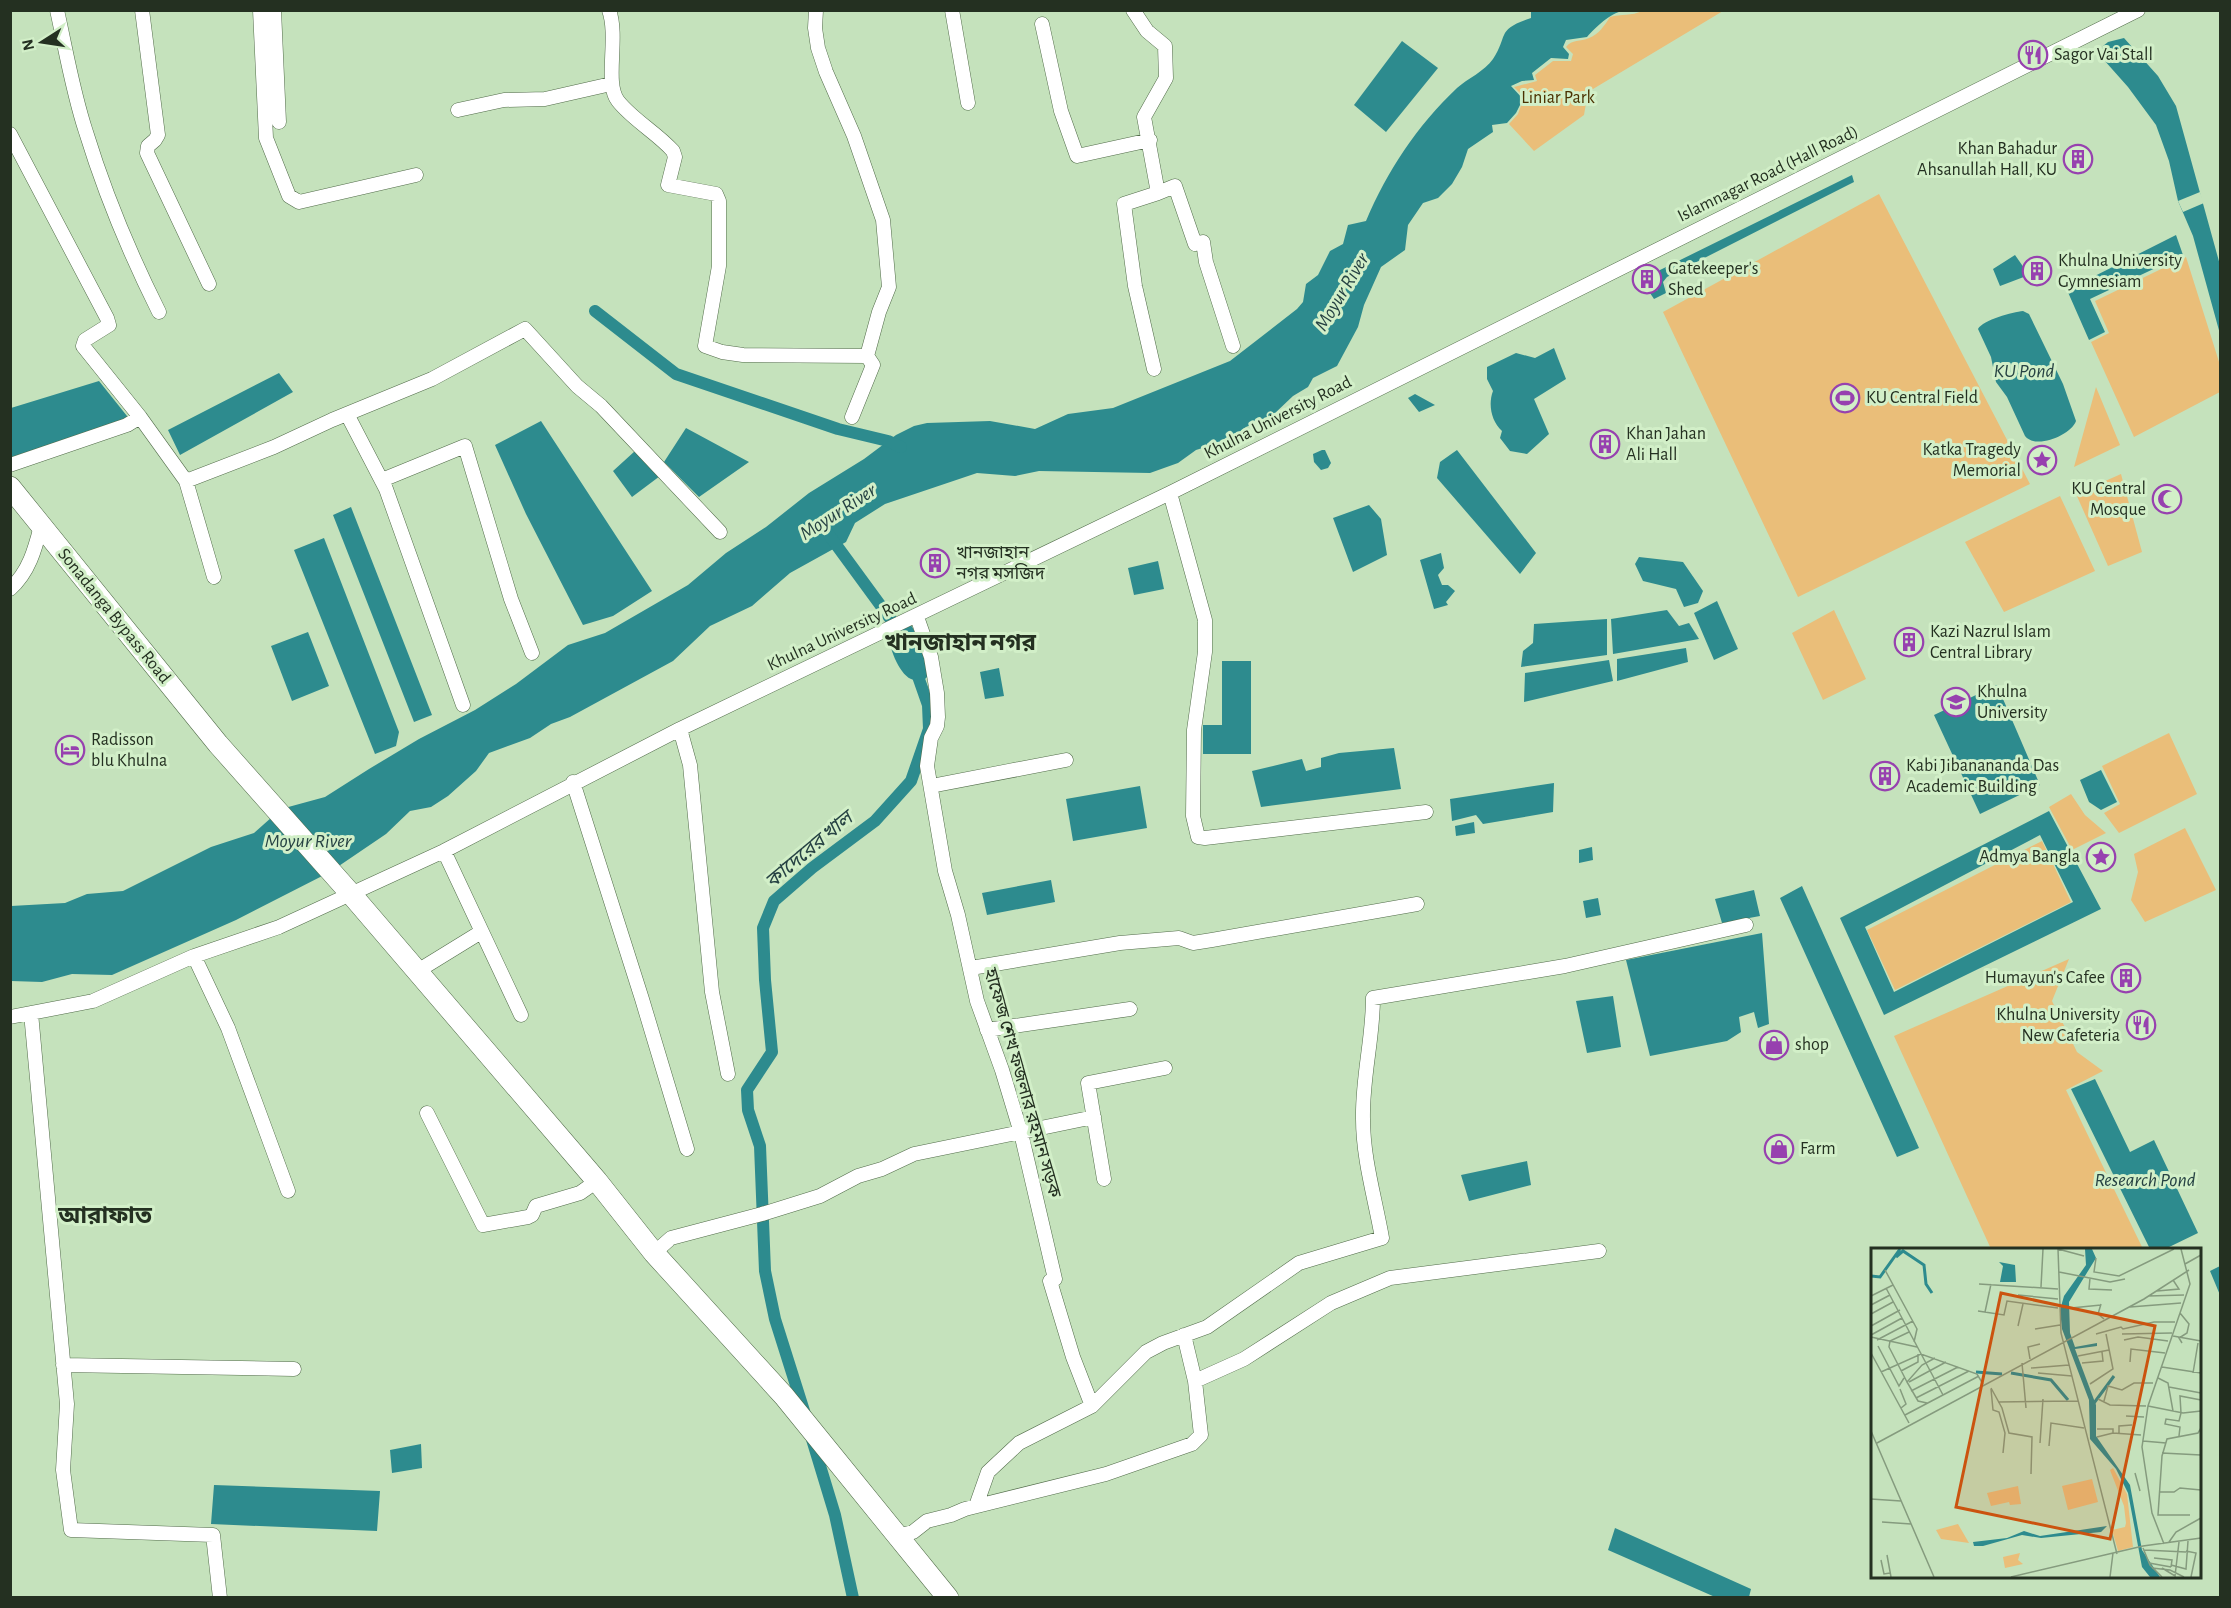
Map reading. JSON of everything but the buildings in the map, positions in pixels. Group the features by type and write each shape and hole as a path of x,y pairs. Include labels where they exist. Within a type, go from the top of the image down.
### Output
{"main road":[{"name":"Sonadanga Bypass Road","path":"10,487 218,744 345,887 597,1181 654,1252 784,1396 948,1598"}],"street":[{"path":"57,10 85,129 103,185 132,258 159,312"},
{"path":"142,10 158,135 156,140 148,146 147,153 209,284"},
{"path":"260,10 271,92 279,122"},
{"path":"274,10 271,92 266,138 289,196 299,202 416,174"},
{"path":"609,10 614,38 611,84 618,101 674,151 675,157 668,185 716,194 719,201 719,266 705,346 722,352 743,355 867,356"},
{"path":"816,10 815,28 818,48 854,136 884,220 889,287 879,312 867,356 873,365 852,417"},
{"path":"952,10 968,103"},
{"path":"1133,10 1147,31 1165,46 1166,78 1144,117 1158,193"},
{"name":"Islamnagar Road (Hall Road)","path":"1414,370 2138,10"},
{"path":"1042,24 1061,111 1077,156 1150,140"},
{"path":"458,110 504,100 545,99 611,84"},
{"path":"10,134 107,318 109,325 85,340 83,346 140,417 186,481 214,577"},
{"path":"1154,369 1135,285 1124,204 1176,186 1195,244 1203,242 1206,262 1233,346"},
{"path":"186,481 274,447 432,379 525,329 577,386 601,406 720,532"},
{"name":"Khulna University Road","path":"10,1017 93,1001 194,956 279,927 345,887 444,851 573,782 1170,494 1414,370"},
{"path":"347,414 382,480 463,705"},
{"path":"10,465 127,425 140,417"},
{"path":"382,480 465,446 511,599 532,653"},
{"path":"1170,494 1205,620 1205,652 1194,730 1193,816 1198,837 1426,812"},
{"path":"10,589 26,570 34,551 40,526"},
{"name":"হাফেজ শেখ ফজলার রহমান সড়ক","path":"917,617 931,657 937,693 937,726 931,738 927,766 945,871 977,1001 1021,1133 1055,1279 1050,1281 1073,1357 1092,1406"},
{"path":"680,729 690,765 712,992 728,1074"},
{"path":"931,786 1066,760"},
{"path":"573,782 687,1149"},
{"path":"444,851 521,1015"},
{"path":"970,968 1120,943 1179,938 1193,943 1417,904"},
{"path":"976,1506 988,1472 1019,1443 1092,1406 1146,1353 1207,1327 1299,1263 1382,1238 1363,1146 1362,1116 1373,1019 1372,998 1565,966 1746,925"},
{"path":"416,972 482,932"},
{"path":"194,956 228,1028 288,1191"},
{"path":"987,1030 1130,1009"},
{"path":"31,1013 67,1404 63,1470 71,1530 213,1535 220,1598"},
{"path":"1104,1179 1088,1083 1165,1068"},
{"path":"427,1113 483,1225 528,1217 532,1215 536,1206 580,1193 597,1181"},
{"path":"654,1252 670,1238 762,1214 825,1194 858,1176 882,1169 914,1154 1094,1117"},
{"path":"1195,1381 1244,1359 1331,1303 1390,1278 1599,1251"},
{"path":"896,1536 913,1532 927,1521 976,1506 1106,1474 1192,1444 1201,1435 1195,1381 1184,1335"},
{"path":"63,1365 294,1370"}],"green space":[{"name":"Liniar Park","path":"1642,11 1723,11 1588,92 1584,115 1534,151 1509,124 1518,114 1524,97 1514,87 1537,81 1535,75 1553,61 1571,61 1573,54 1566,47 1595,35 1610,17"},
{"name":"KU Central Field","path":"1879,194 2030,484 1798,597 1663,312"},
{"path":"2186,257 2220,365 2220,392 2134,437 2091,342 2109,333 2095,301"},
{"path":"2096,387 2120,445 2074,467"},
{"path":"2121,474 2142,552 2108,566 2076,494"},
{"path":"2060,496 2095,571 2004,612 1965,542"},
{"path":"1834,610 1866,679 1823,700 1792,633"},
{"path":"2169,733 2197,794 2119,833 2104,813 2120,804 2102,766"},
{"path":"2071,794 2085,815 2106,833 2072,850 2049,807"},
{"path":"2185,828 2216,890 2145,922 2131,900 2138,872 2134,854"},
{"path":"2042,841 2071,902 1895,990 1867,930"},
{"path":"2069,959 2052,1001 2077,1052 2103,1071 2066,1090 2143,1248 1991,1248 1894,1036"}],"water":[{"name":"Moyur River","path":"1531,11 1623,11 1608,17 1587,37 1566,40 1563,47 1569,54 1568,59 1551,58 1532,73 1534,80 1522,81 1511,86 1523,99 1516,113 1507,123 1492,125 1493,132 1468,149 1462,167 1452,184 1438,198 1423,203 1408,225 1405,250 1381,267 1364,305 1358,327 1337,366 1313,378 1308,387 1293,396 1273,415 1246,427 1228,440 1196,450 1178,463 1150,473 1039,471 1015,476 977,473 885,504 855,523 846,542 790,573 752,606 710,626 673,661 570,717 551,724 530,738 489,753 476,771 448,796 431,807 410,811 386,834 330,872 236,920 112,975 72,974 42,982 11,981 11,906 65,903 87,894 123,891 211,847 254,833 281,809 325,797 419,739 475,710 516,684 568,645 605,633 688,585 726,553 766,527 809,493 864,459 896,435 914,426 927,423 990,421 1035,429 1068,414 1113,408 1230,361 1297,309 1303,302 1306,284 1318,275 1330,251 1343,244 1348,225 1366,221 1383,184 1416,134 1457,88 1490,63 1507,30 1531,18"},
{"path":"2124,38 2158,76 2176,106 2220,265 2220,334 2193,236 2178,201 2169,161 2156,125 2128,87 2104,60 2103,46 2108,42"},
{"path":"1402,41 1438,68 1386,132 1354,105"},
{"path":"1852,175 1854,182 1667,277 1663,282 1666,293 1654,299 1650,293 1658,290 1654,278 1660,270"},
{"path":"2176,235 2183,255 2090,299 2105,332 2089,340 2067,290"},
{"path":"2015,255 2029,275 2000,286 1993,269"},
{"name":"KU Pond","path":"2023,311 2029,314 2063,384 2076,421 2061,436 2045,441 2037,442 2025,436 2007,397 1996,382 1991,357 1978,329 1992,320"},
{"path":"1554,348 1566,379 1534,399 1549,434 1527,454 1510,451 1500,438 1502,431 1495,422 1492,412 1493,391 1487,379 1487,367 1516,353 1535,358"},
{"path":"279,373 293,392 180,455 168,430"},
{"path":"99,381 131,421 11,459 11,408"},
{"path":"1415,394 1435,405 1419,412 1408,398"},
{"path":"541,421 652,591 613,616 583,625 526,514 495,445"},
{"path":"686,428 749,462 699,497 664,462"},
{"path":"1325,450 1331,463 1328,468 1321,470 1314,462 1313,454"},
{"path":"1457,450 1536,553 1520,574 1437,478 1440,462"},
{"path":"635,451 660,476 632,497 613,471"},
{"path":"1369,505 1381,519 1387,555 1353,572 1333,518"},
{"path":"351,507 432,715 414,722 333,515"},
{"path":"324,538 399,732 396,746 375,754 294,550"},
{"path":"1441,553 1444,568 1438,575 1442,585 1448,585 1455,591 1446,602 1448,605 1434,609 1420,560"},
{"path":"1639,557 1683,562 1703,591 1698,603 1684,607 1676,589 1643,581 1635,564"},
{"path":"1158,561 1164,589 1134,595 1128,568"},
{"path":"1717,601 1738,649 1714,660 1694,613"},
{"path":"1667,610 1679,626 1689,623 1699,639 1613,654 1611,619"},
{"path":"1607,619 1607,655 1521,667 1523,651 1533,643 1534,624"},
{"path":"909,623 918,639 929,669 930,674 925,679 915,680 906,676 898,665 890,645 888,633 891,629 900,631 903,624"},
{"path":"308,632 329,686 292,701 271,646"},
{"path":"1686,648 1688,662 1617,681 1617,659"},
{"path":"1609,660 1613,681 1524,702 1525,673"},
{"path":"1222,661 1251,661 1251,754 1203,754 1203,725 1222,725"},
{"path":"999,668 1004,696 985,699 980,672"},
{"path":"1997,685 2040,785 1980,814 1934,715"},
{"path":"1394,748 1401,789 1261,807 1252,771 1302,759 1306,771 1321,767 1321,758 1339,753"},
{"path":"2101,770 2117,802 2101,810 2089,802 2080,780"},
{"path":"1554,783 1553,812 1483,824 1476,815 1452,821 1450,799"},
{"path":"1140,786 1147,828 1073,841 1066,799"},
{"path":"2049,811 2101,909 1884,1015 1840,918","holes":["2040,835 2073,902 1894,992 1865,927"]},
{"path":"1474,822 1475,833 1456,836 1455,826"},
{"path":"1592,847 1593,860 1579,863 1579,850"},
{"path":"1051,880 1055,902 987,915 982,893"},
{"path":"1802,886 1919,1148 1897,1157 1780,898"},
{"path":"1754,890 1760,916 1722,923 1715,899"},
{"path":"1598,898 1601,915 1586,918 1583,901"},
{"path":"1762,933 1769,1024 1758,1028 1754,1012 1739,1017 1741,1032 1727,1041 1650,1056 1626,960"},
{"path":"1613,996 1621,1047 1587,1053 1576,1001"},
{"name":"Research Pond","path":"2095,1079 2130,1152 2154,1140 2198,1233 2167,1248 2150,1248 2071,1089"},
{"path":"1527,1161 1531,1185 1469,1201 1461,1175"},
{"path":"2220,1266 2220,1295 2210,1271"},
{"path":"421,1444 422,1468 392,1473 390,1450"},
{"path":"214,1485 380,1491 377,1531 211,1524"},
{"path":"1615,1528 1751,1589 1749,1597 1715,1597 1608,1550"}],"pier":[{"path":"2200,192 2204,203 2183,212 2178,201"}],"waterway":[{"path":"595,311 676,374 838,429 888,441 901,447"},
{"name":"কাদেরের খাল","path":"829,535 900,632"},
{"name":"কাদেরের খাল","path":"805,1414 775,1319 765,1271 760,1146 748,1110 747,1090 772,1052 763,928 774,901 812,868 875,821 911,781 929,729 928,705 914,665"},
{"path":"811,1436 835,1515 853,1598"}],"place":[{"name":"Sagor Vai Stall","path":"2033,55"},
{"name":"Khan Bahadur Ahsanullah Hall, KU","path":"2078,159"},
{"name":"Khulna University Gymnesiam","path":"2037,271"},
{"name":"Gatekeeper's Shed","path":"1647,279"},
{"name":"KU Central Field","path":"1845,398"},
{"name":"Khan Jahan Ali Hall","path":"1605,444"},
{"name":"Katka Tragedy Memorial","path":"2042,460"},
{"name":"KU Central Mosque","path":"2167,499"},
{"name":"খানজাহান নগর মসজিদ","path":"935,563"},
{"name":"Kazi Nazrul Islam Central Library","path":"1909,642"},
{"name":"Khulna University","path":"1956,702"},
{"name":"Radisson blu Khulna","path":"70,750"},
{"name":"Kabi Jibanananda Das Academic Building","path":"1885,776"},
{"name":"Admya Bangla","path":"2101,857"},
{"name":"Humayun's Cafee","path":"2126,978"},
{"name":"Khulna University New Cafeteria","path":"2141,1025"},
{"name":"shop","path":"1774,1045"},
{"name":"Farm","path":"1779,1149"}],"district":[{"name":"খানজাহান নগর","path":"960,643"},
{"name":"আরাফাত","path":"105,1216"}]}
